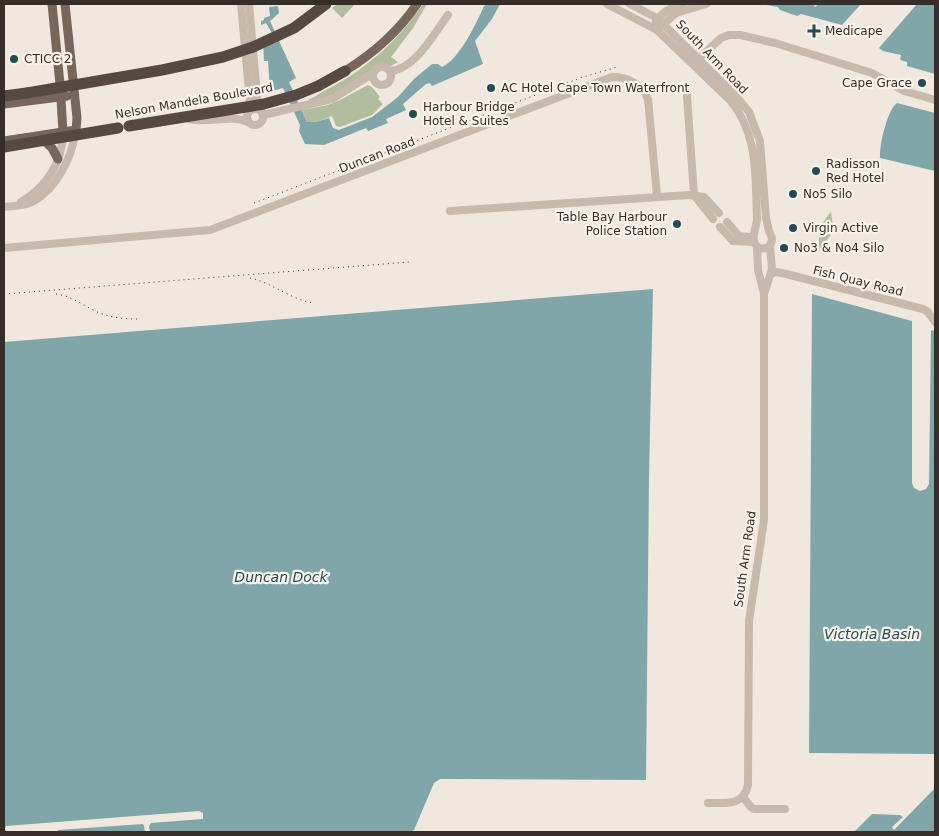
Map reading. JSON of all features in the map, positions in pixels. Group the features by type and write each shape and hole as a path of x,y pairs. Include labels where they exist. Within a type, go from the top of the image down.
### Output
{"highway":[{"path":"4,96 162,70 231,55 281,35 305,21 326,4"},
{"name":"Nelson Mandela Boulevard","path":"4,148 244,108 281,100 313,88 345,71"}],"main road":[{"path":"52,4 63,132"},
{"path":"4,141 76,130 66,4"},
{"name":"Nelson Mandela Boulevard","path":"345,71 378,49 406,20 416,5"},
{"path":"4,104 74,95"},
{"path":"37,136 50,146 58,159"}],"street":[{"path":"241,4 250,102 248,116 252,125 258,125 261,122 249,4"},
{"name":"South Arm Road","path":"607,4 655,28 730,100 740,112 749,132 753,151 757,210 755,239 758,270 764,293 764,520 749,621 748,785 743,797"},
{"name":"South Arm Road","path":"630,4 658,18 746,108 756,128 761,152 766,218 769,231"},
{"path":"655,28 658,18 671,8 682,4"},
{"path":"655,28 664,24 676,13 706,4"},
{"path":"4,207 34,201 52,185 59,175 70,151 76,130 175,116 205,121 235,119 248,116 252,109 260,112 332,99 366,81 383,86 390,75 416,57 448,15"},
{"path":"693,64 721,38 729,35 740,35 775,43 872,73 904,91 935,100"},
{"path":"355,86 379,67 385,67 390,75 400,78 408,64"},
{"path":"372,74 375,83"},
{"name":"Duncan Road","path":"4,248 210,230 612,77 633,81 644,90 648,99 657,196"},
{"path":"687,96 694,195 716,216"},
{"path":"15,206 45,184 53,172 58,159 63,132"},
{"path":"450,211 694,195"},
{"path":"723,224 741,237 755,239 764,249 770,246 772,238 769,231 762,229 755,239"},
{"name":"South Arm Road","path":"764,293 772,270 770,246"},
{"name":"Fish Quay Road","path":"760,275 766,277 776,272 786,274 923,309 928,312 935,322"},
{"path":"708,803 736,802 743,797 754,809 786,809"}],"green space":[{"path":"337,4 355,4 342,18 332,8"},
{"path":"423,4 427,4 413,28 391,57 398,62 391,66 378,64 367,75 333,95 311,101 308,100 352,75 378,55 402,31"},
{"path":"368,85 380,97 378,99 383,104 372,115 340,127 336,126 332,116 316,122 307,122 302,110 328,105"},
{"path":"831,212 833,226 830,227 831,229 828,233 831,235 821,247 820,252 820,230"}],"water":[{"path":"500,4 492,19 475,41 483,64 432,86 430,83 426,84 403,104 406,110 386,119 388,123 368,131 366,128 324,145 305,144 299,131 300,125 283,88 270,92 268,61 264,61 263,38 272,33 266,23 261,25 261,21 264,18 270,16 269,7 278,6 279,13 270,21 296,78 289,82 307,122 316,122 329,118 333,128 339,130 372,117 398,97 414,79 432,64 438,64 442,67 448,63 461,49 484,6"},
{"path":"761,4 813,4 815,7 819,4 861,4 842,25 801,14 797,16 780,10 778,7"},
{"path":"917,4 935,4 935,74 907,66 907,62 900,60 901,55 883,51 879,48"},
{"path":"897,103 935,113 935,171 880,158 884,129 893,107"},
{"name":"Duncan Dock","path":"653,289 646,780 440,779 434,783 414,830 410,832 4,832 4,342"},
{"name":"Victoria Basin","path":"812,294 912,321 912,483 914,488 920,491 926,489 929,484 931,330 935,331 935,754 809,753"},
{"path":"935,788 935,832 854,832 872,814 900,815 903,817 892,827 894,830"}],"pier":[{"path":"199,811 203,813 203,819 151,823 149,826 150,832 145,832 143,824 58,830 57,832 6,832 4,830 6,826"}],"railway":[{"path":"254,203 580,78 617,67"},
{"path":"4,294 409,262"},
{"path":"250,278 298,299 314,303"},
{"path":"56,294 71,298 105,315 137,319"}],"place":[{"name":"Medicape","path":"814,31"},
{"name":"CTICC 2","path":"14,59"},
{"name":"Cape Grace","path":"922,83"},
{"name":"AC Hotel Cape Town Waterfront","path":"491,88"},
{"name":"Harbour Bridge Hotel & Suites","path":"413,114"},
{"name":"Radisson Red Hotel","path":"816,171"},
{"name":"No5 Silo","path":"793,194"},
{"name":"Table Bay Harbour Police Station","path":"677,224"},
{"name":"Virgin Active","path":"793,228"},
{"name":"No3 & No4 Silo","path":"784,248"}]}
